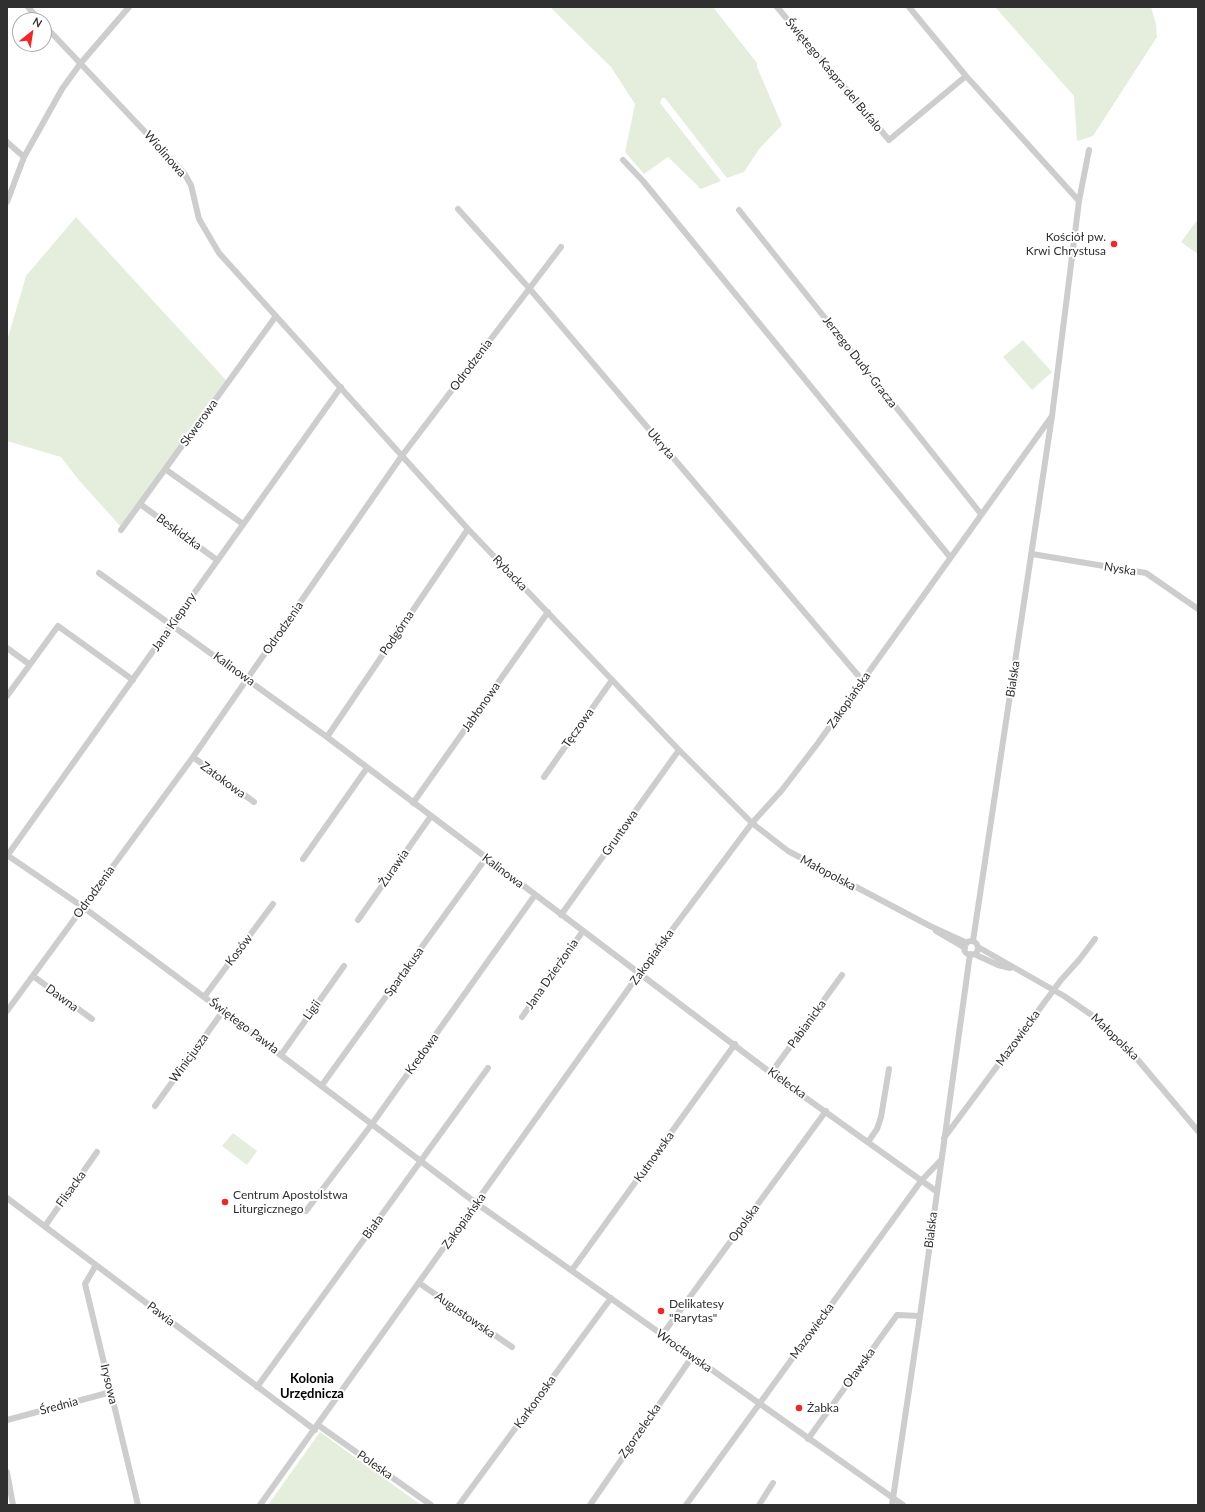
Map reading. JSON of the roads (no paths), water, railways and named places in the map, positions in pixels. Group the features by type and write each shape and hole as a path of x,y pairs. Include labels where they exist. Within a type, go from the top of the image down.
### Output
{"street":[{"path":"7,202 24,157 56,98 80,64 129,7"},
{"name":"Świętego Kaspra del Bufalo","path":"777,7 889,140 966,76"},
{"path":"909,7 966,76 1079,201"},
{"name":"Wiolinowa","path":"52,34 184,173 190,185 200,219 215,247 276,316"},
{"path":"7,142 24,157"},
{"path":"1052,416 1079,201 1089,150"},
{"path":"624,160 643,181 950,557"},
{"name":"Ukryta","path":"458,209 529,288 862,680"},
{"name":"Jerzego Dudy-Gracza","path":"740,210 981,514"},
{"name":"Odrodzenia","path":"7,1011 193,757 401,456 561,247"},
{"name":"Rybacka","path":"276,316 468,529 679,750 752,823"},
{"name":"Skwerowa","path":"121,530 276,316"},
{"name":"Jana Kiepury","path":"7,856 341,387"},
{"name":"Zakopiańska","path":"260,1505 639,974 752,823 818,743 1052,416"},
{"name":"Bialska","path":"968,944 1032,554 1052,416"},
{"path":"165,469 243,524"},
{"name":"Beskidzka","path":"140,504 217,560"},
{"name":"Podgórna","path":"327,737 468,529"},
{"name":"Nyska","path":"1032,554 1146,573 1198,609"},
{"name":"Kalinowa","path":"99,573 327,737 639,974"},
{"name":"Jabłonowa","path":"414,803 548,612"},
{"path":"7,696 58,626 133,680"},
{"path":"7,648 29,664"},
{"name":"Tęczowa","path":"544,777 612,680"},
{"name":"Gruntowa","path":"562,915 679,750"},
{"name":"Zatokowa","path":"193,757 254,802"},
{"path":"304,859 367,768"},
{"name":"Żurawia","path":"358,920 431,816"},
{"name":"Małopolska","path":"752,823 776,843 802,860 930,926 968,944 976,943 978,947 1012,968 1054,990 1089,1012 1132,1052 1198,1131"},
{"name":"Świętego Pawła","path":"7,856 83,907 322,1085 476,1203"},
{"name":"Spartakusa","path":"322,1085 486,858"},
{"name":"Kredowa","path":"306,1211 372,1124 535,895"},
{"name":"Kosów","path":"204,997 273,904"},
{"name":"Jana Dzierżonia","path":"522,1017 583,931"},
{"name":"Mazowiecka","path":"944,1140 1054,990 1095,939"},
{"path":"968,944 972,954 978,947"},
{"name":"Bialska","path":"892,1502 920,1316 936,1190 972,954"},
{"name":"Małopolska","path":"972,954 998,965 1012,968"},
{"name":"Ligii","path":"281,1055 344,966"},
{"name":"Kielecka","path":"639,974 735,1044 771,1073 826,1111 921,1181 936,1190"},
{"name":"Pabianicka","path":"771,1073 842,975"},
{"name":"Dawna","path":"33,976 92,1019"},
{"name":"Winicjusza","path":"155,1106 223,1011"},
{"name":"Kutnowska","path":"572,1270 735,1044"},
{"name":"Biała","path":"257,1387 488,1068"},
{"path":"868,1142 877,1129 881,1117 889,1069"},
{"name":"Opolska","path":"662,1335 826,1111"},
{"name":"Flisacka","path":"44,1226 98,1152"},
{"name":"Mazowiecka","path":"687,1505 921,1181 941,1160"},
{"name":"Pawia","path":"7,1198 257,1387 316,1428"},
{"name":"Wrocławska","path":"476,1203 808,1439 892,1502 903,1505"},
{"name":"Irysowa","path":"96,1265 85,1284 138,1505"},
{"name":"Augustowska","path":"419,1283 512,1347"},
{"name":"Karkonoska","path":"459,1505 611,1298"},
{"name":"Oławska","path":"808,1439 897,1315 920,1316"},
{"name":"Zgorzelecka","path":"590,1505 692,1356"},
{"name":"Średnia","path":"7,1420 111,1392"},
{"name":"Poleska","path":"316,1428 431,1505"},
{"path":"7,1472 13,1505"},
{"path":"759,1505 773,1483"}],"place":[{"name":"Kościół pw. Krwi Chrystusa","path":"1114,244"},
{"name":"Centrum Apostolstwa Liturgicznego","path":"225,1202"},
{"name":"Delikatesy \"Rarytas\"","path":"661,1311"},
{"name":"Żabka","path":"799,1408"}],"district":[{"name":"Kolonia Urzędnicza","path":"312,1386"}]}
